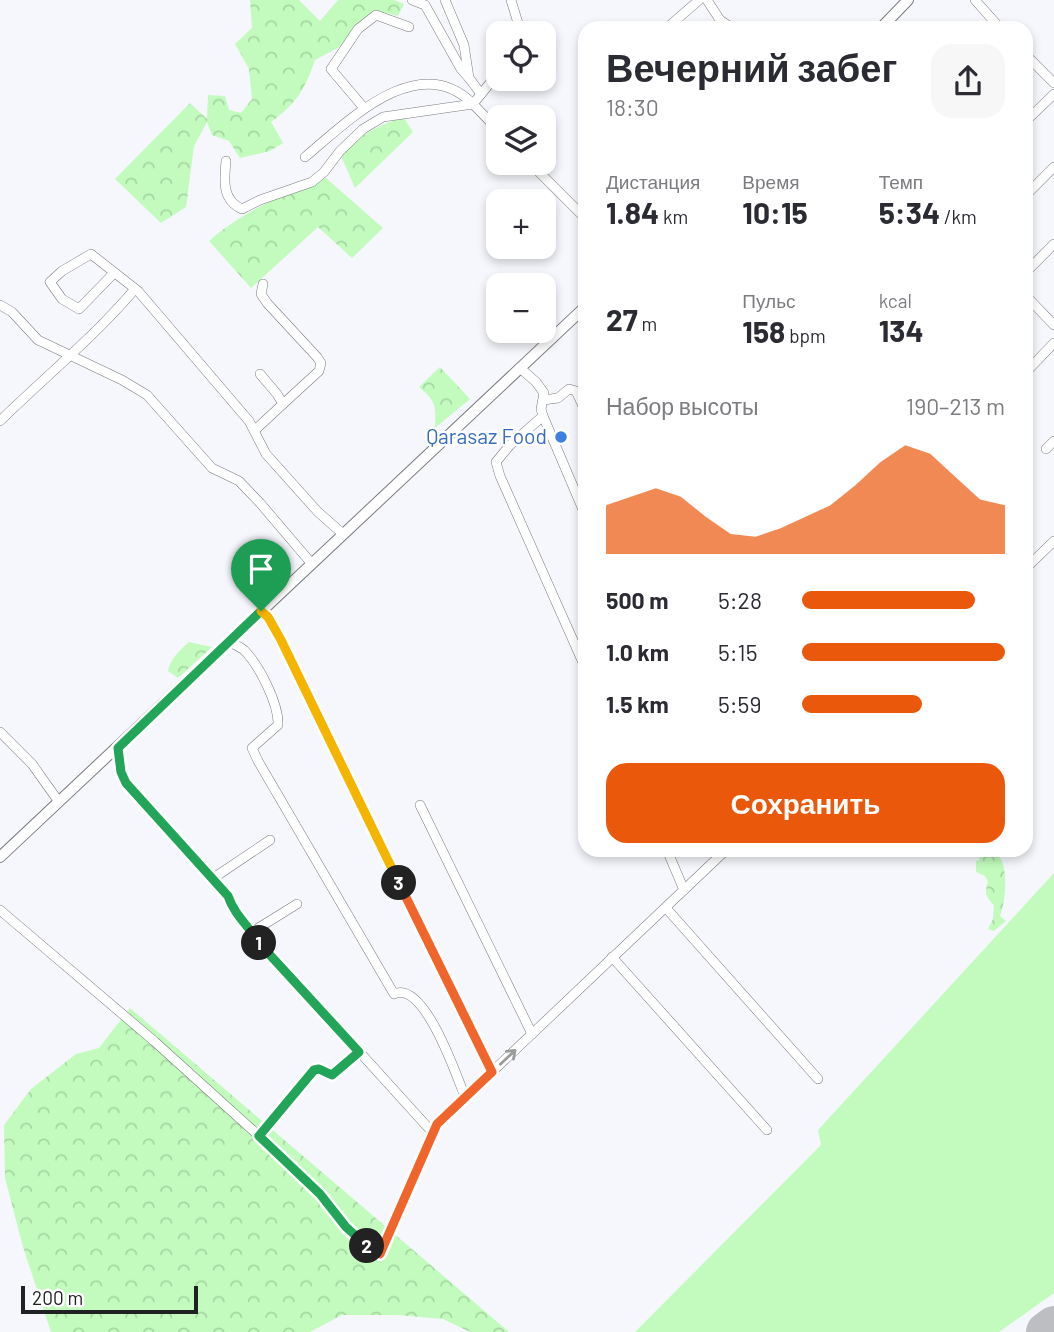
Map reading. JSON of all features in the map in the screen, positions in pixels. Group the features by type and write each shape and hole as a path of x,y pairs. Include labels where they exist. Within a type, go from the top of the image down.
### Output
{"main road":[{"path":"888,21 908,0"},
{"path":"0,858 578,314"}],"street":[{"path":"412,0 425,5 461,69 481,94"},
{"path":"446,0 464,45 469,78"},
{"path":"511,0 517,21"},
{"path":"675,21 699,0"},
{"path":"707,0 722,21"},
{"path":"975,0 994,21"},
{"path":"364,108 331,69 358,29 376,15 409,27"},
{"path":"1033,62 1054,83"},
{"path":"305,157 364,108 419,83 442,85 462,93 486,118"},
{"path":"226,161 225,192 233,205 242,209 312,182 324,172 340,151 363,130 383,117 473,104 486,88"},
{"path":"1033,114 1054,94"},
{"path":"1033,188 1054,167"},
{"path":"542,175 578,211"},
{"path":"1033,265 1054,244"},
{"path":"114,273 79,309 62,299 50,282 62,271 91,254 135,289 255,430 257,440 266,454 318,512 343,534"},
{"path":"255,430 319,371 321,363 267,303 261,294 263,284"},
{"path":"0,421 83,344 135,289"},
{"path":"1033,303 1053,322"},
{"path":"0,305 12,312 38,340 147,395 212,468 239,481 312,564"},
{"path":"1033,365 1054,343"},
{"path":"520,368 541,387 544,394 542,416 578,498"},
{"path":"260,374 278,394 283,404"},
{"path":"543,400 558,398 569,389 576,391 578,395"},
{"path":"542,416 510,445 496,462 578,652"},
{"path":"1046,449 1054,442"},
{"path":"1033,561 1054,541"},
{"path":"261,611 268,617 281,640 492,1072"},
{"path":"229,642 243,650 255,665 278,712 278,725 252,748 258,761 394,994 403,991 411,994 432,1018 465,1097"},
{"path":"0,733 32,764 59,802"},
{"path":"118,748 123,779 228,896 237,917 252,932 260,946 277,961 433,1133"},
{"path":"420,805 532,1034"},
{"path":"212,879 270,840"},
{"path":"670,857 684,890"},
{"path":"0,910 154,1041 259,1136 320,1194 362,1244 380,1254 437,1124 719,857"},
{"path":"252,932 297,904"},
{"path":"666,908 818,1079"},
{"path":"612,957 767,1130"},
{"path":"259,1136 314,1070 319,1069 332,1075 359,1052"}],"green space":[{"path":"250,0 299,0 320,21 338,0 394,0 404,4 398,16 374,10 341,46 315,60 299,95 271,122 283,143 270,151 240,158 229,141 212,135 207,122 194,146 186,207 161,223 115,179 190,103 207,119 208,95 225,96 229,110 241,113 252,99 249,69 235,44 252,28"},
{"path":"403,117 413,132 355,188 341,156 354,142 369,132"},
{"path":"326,178 383,228 352,258 318,227 251,288 209,241 250,212"},
{"path":"440,367 470,399 435,428 434,404 419,387"},
{"path":"189,642 212,647 178,678 168,671 169,666"},
{"path":"979,857 1000,857 1005,872 1004,901 1000,916 1006,921 994,931 988,929 993,919 994,905 987,895 988,882 985,876 976,872 976,861 980,860"},
{"path":"1054,873 1054,1293 999,1332 635,1332 821,1145 818,1130"},
{"path":"130,1008 509,1332 470,1332 443,1319 398,1315 342,1315 310,1332 51,1332 23,1247 5,1178 4,1125 31,1089 76,1054 99,1048"}],"runway":[{"path":"1046,1332 1054,1326"}],"place":[{"name":"Qarasaz Food","path":"561,437"}],"route":[{"path":"261,611 268,617 281,640 492,1072 437,1124 380,1254 362,1244 320,1194 259,1136 314,1070 319,1069 332,1075 337,1073 359,1052 277,961 260,946 252,932 237,917 228,896 126,783 121,772 118,748 261,611"}]}
